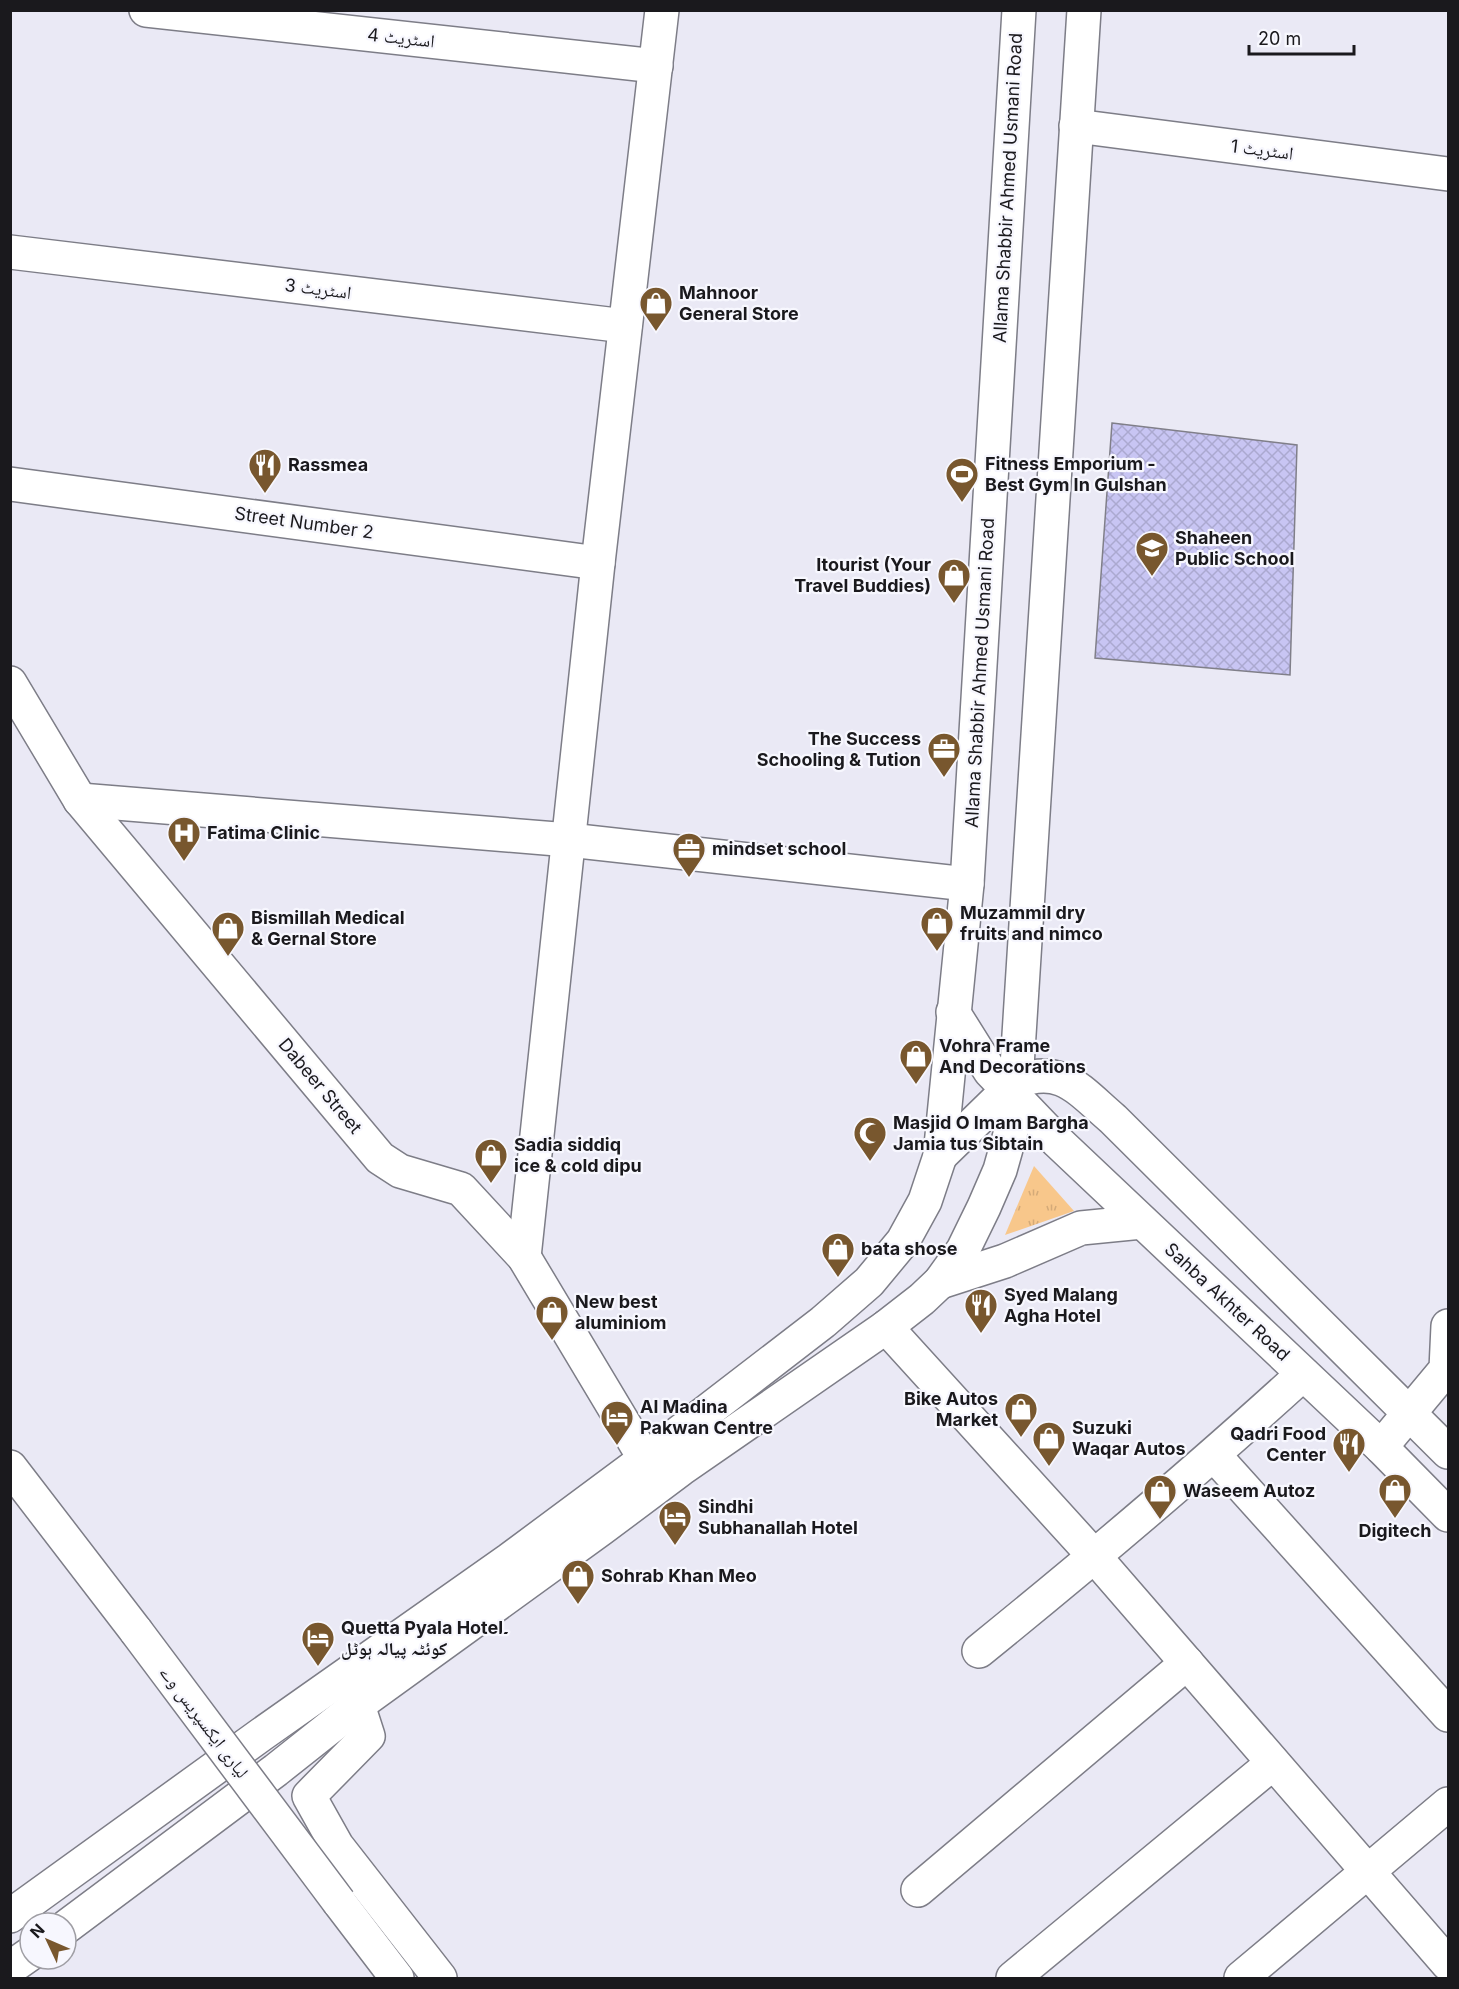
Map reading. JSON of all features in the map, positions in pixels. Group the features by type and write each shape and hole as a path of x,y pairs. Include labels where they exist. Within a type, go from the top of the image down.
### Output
{"main road":[{"name":"اسٹریٹ 4","path":"146,10 656,66"},
{"path":"524,1257 598,563 662,10"},
{"name":"Allama Shabbir Ahmed Usmani Road","path":"940,1155 967,884 1019,10"},
{"path":"78,1918 276,1770 358,1705 681,1469 886,1327 940,1282 963,1250 1000,1170 1011,1131 1084,10"},
{"name":"اسٹریٹ 1","path":"1076,126 1449,174"},
{"name":"اسٹریٹ 3","path":"10,252 625,326"},
{"name":"Street Number 2","path":"10,484 598,563"},
{"name":"Dabeer Street","path":"10,683 80,800 380,1158 400,1171 461,1189 524,1257 645,1459"},
{"path":"80,800 569,840 967,884"},
{"name":"Sahba Akhter Road","path":"953,1012 980,1057 1058,1142 1449,1515"},
{"path":"10,1916 262,1734 509,1560 823,1322 869,1282 903,1241 925,1201 940,1155 1028,1077 1044,1074 1056,1076 1099,1107 1449,1452"},
{"path":"940,1282 1005,1261 1081,1228 1142,1222"},
{"path":"1380,1448 1446,1369 1449,1326"},
{"path":"886,1327 1095,1557 1449,1964"},
{"path":"979,1651 1095,1557 1214,1455 1303,1374"},
{"path":"1214,1455 1449,1715"},
{"name":"لیاری ایکسپریس وے","path":"10,1467 398,1978"},
{"path":"918,1890 1187,1664"},
{"path":"358,1705 368,1736 309,1796 337,1846 440,1978"},
{"path":"1013,1978 1273,1762"},
{"path":"1241,1978 1449,1804"}],"green space":[{"path":"1034,1166 1074,1211 1005,1235"}],"building":[{"name":"Shaheen Public School","path":"1112,423 1297,445 1290,675 1095,658"}],"place":[{"name":"Mahnoor General Store","path":"656,332"},
{"name":"Rassmea","path":"265,494"},
{"name":"Fitness Emporium - Best Gym In Gulshan","path":"962,503"},
{"name":"Shaheen Public School","path":"1152,577"},
{"name":"Itourist (Your Travel Buddies)","path":"954,604"},
{"name":"The Success Schooling & Tution","path":"944,778"},
{"name":"Fatima Clinic","path":"184,862"},
{"name":"mindset school","path":"689,878"},
{"name":"Muzammil dry fruits and nimco","path":"937,952"},
{"name":"Bismillah Medical & Gernal Store","path":"228,957"},
{"name":"Vohra Frame And Decorations","path":"916,1085"},
{"name":"Masjid O Imam Bargha Jamia tus Sibtain","path":"870,1162"},
{"name":"Sadia siddiq ice & cold dipu","path":"491,1184"},
{"name":"bata shose","path":"838,1278"},
{"name":"Syed Malang Agha Hotel","path":"981,1334"},
{"name":"New best aluminiom","path":"552,1341"},
{"name":"Bike Autos Market","path":"1021,1438"},
{"name":"Al Madina Pakwan Centre","path":"617,1446"},
{"name":"Suzuki Waqar Autos","path":"1049,1467"},
{"name":"Qadri Food Center","path":"1349,1473"},
{"name":"Digitech","path":"1395,1519"},
{"name":"Waseem Autoz","path":"1160,1520"},
{"name":"Sindhi Subhanallah Hotel","path":"675,1546"},
{"name":"Sohrab Khan Meo","path":"578,1605"},
{"name":"Quetta Pyala Hotel۔ کوئٹہ پیالہ ہوٹل","path":"318,1667"}]}
